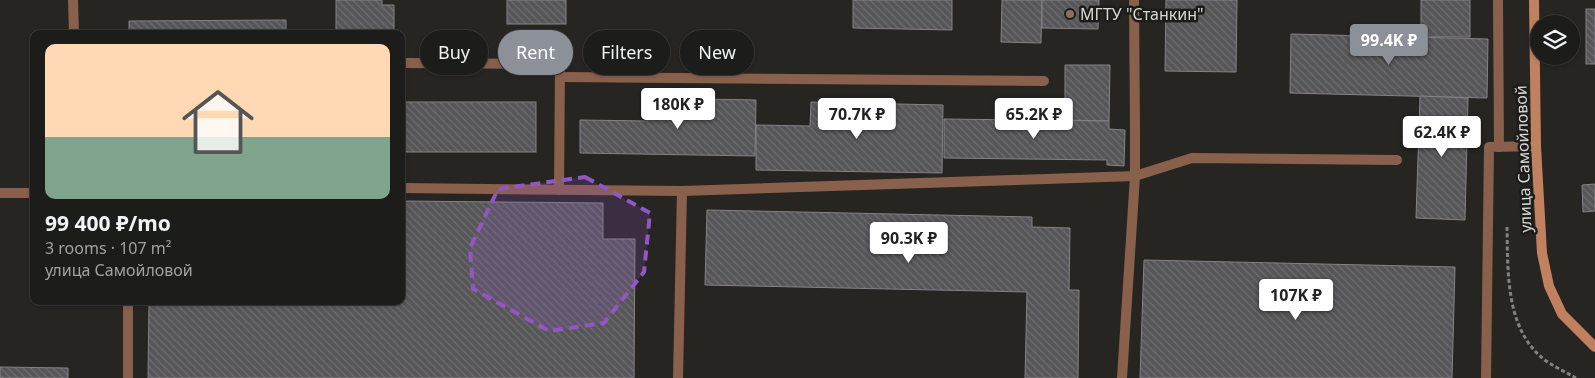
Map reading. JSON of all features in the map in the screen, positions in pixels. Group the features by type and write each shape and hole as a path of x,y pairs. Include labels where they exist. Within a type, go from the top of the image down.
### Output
{"main road":[{"name":"улица Самойловой","path":"1534,0 1536,146 1542,253 1549,286 1562,314 1595,347"}],"street":[{"path":"73,0 74,30"},
{"path":"1122,378 1135,176 1134,0"},
{"path":"1498,0 1499,148"},
{"path":"406,64 560,64 559,190"},
{"path":"560,77 1044,81"},
{"path":"1486,378 1490,147 1536,146"},
{"path":"405,188 682,191 1135,176 1192,158 1397,160"},
{"path":"678,378 682,191"},
{"path":"0,193 30,193"},
{"path":"128,305 128,378"}],"path":[{"path":"1507,217 1510,289 1513,308 1522,329 1538,354 1576,378"}],"highlighted area":[{"path":"585,177 650,213 644,272 604,323 549,331 473,289 470,248 498,189"}],"building":[{"path":"336,0 382,0 382,5 394,5 394,30 336,30"},
{"path":"507,0 566,0 566,24 507,24"},
{"path":"853,0 952,0 952,30 853,28"},
{"path":"1002,0 1042,0 1041,43 1001,42"},
{"name":"МГТУ \"Станкин\"","path":"1042,0 1099,0 1098,29 1042,28"},
{"path":"1166,0 1237,0 1236,72 1165,71"},
{"path":"1421,0 1470,0 1470,37 1421,37"},
{"path":"1586,9 1595,9 1595,64 1586,64"},
{"path":"286,20 286,30 129,30 129,21"},
{"path":"1291,34 1488,39 1487,98 1290,93"},
{"path":"1065,65 1110,65 1109,121 1065,120"},
{"path":"1420,96 1468,98 1465,220 1416,218"},
{"path":"648,98 756,100 755,156 580,153 580,120 648,121"},
{"path":"405,102 536,102 536,152 405,152"},
{"path":"811,102 943,105 942,173 756,170 756,125 810,126"},
{"path":"944,119 1109,121 1109,129 1125,130 1124,166 1107,165 1107,160 944,158"},
{"path":"1595,184 1595,211 1583,212 1582,185"},
{"path":"405,201 603,203 603,239 635,239 634,378 148,378 149,305 405,305"},
{"path":"707,210 1032,217 1032,227 1070,228 1069,290 1079,290 1078,378 1025,378 1027,292 705,285"},
{"path":"1144,260 1455,267 1452,378 1140,378"},
{"path":"0,367 68,368 68,378 0,378"}],"place":[{"name":"МГТУ \"Станкин\"","path":"1070,14"}]}
